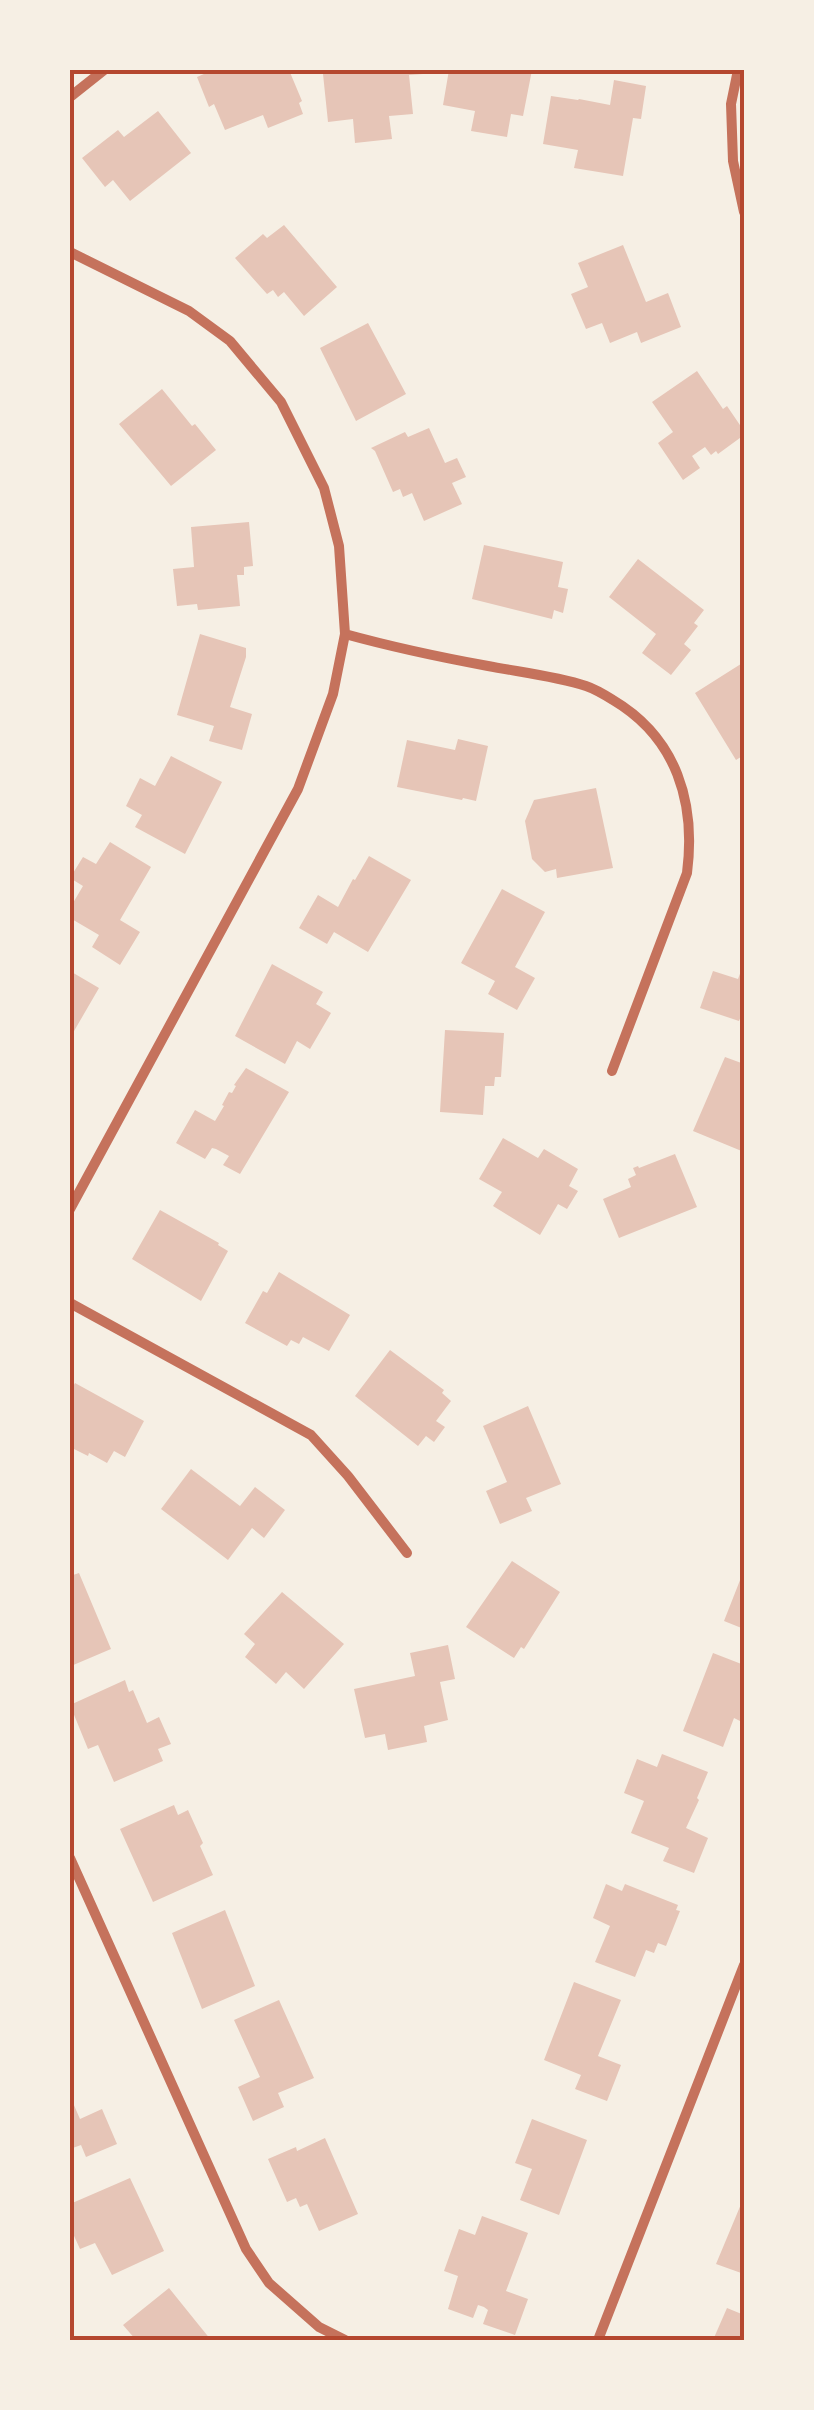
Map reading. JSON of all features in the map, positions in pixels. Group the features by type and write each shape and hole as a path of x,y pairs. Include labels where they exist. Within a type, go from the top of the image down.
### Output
{"street":[{"path":"70,96 104,70"},
{"path":"738,70 731,104 734,162 744,212"},
{"path":"70,252 189,310 230,341 281,402 324,488 339,546 344,634 333,694 298,789 70,1209"},
{"path":"344,634 409,651 588,686 628,709 662,744 681,778 687,800 691,845 688,873 612,1072"},
{"path":"70,1303 311,1436 348,1476 406,1553"},
{"path":"70,1858 246,2249 269,2283 320,2327 345,2340"},
{"path":"598,2340 744,1965"}],"building":[{"path":"213,70 289,70 303,114 268,128 263,115 225,130 214,104 209,107 197,77"},
{"path":"343,70 423,70 423,74 409,75 413,114 389,116 392,139 355,143 353,119 328,122 323,74"},
{"path":"449,70 532,70 523,116 511,114 507,137 471,131 475,111 443,105"},
{"path":"614,80 646,86 641,119 633,118 623,176 574,168 578,150 543,144 551,96 610,105"},
{"path":"158,111 191,153 130,201 113,180 105,187 82,158 118,130 124,137"},
{"path":"284,225 337,287 304,316 284,292 278,297 273,290 267,294 235,258 263,234 267,238"},
{"path":"623,245 646,302 668,293 681,327 641,343 637,332 610,343 602,323 586,329 571,294 588,287 578,263"},
{"path":"368,323 406,394 356,421 320,348"},
{"path":"697,371 723,409 727,406 744,435 718,454 716,451 711,455 705,447 692,456 700,468 683,480 658,443 673,432 652,402"},
{"path":"162,389 216,450 171,486 119,424"},
{"path":"429,428 445,463 457,458 466,477 452,483 462,504 424,521 412,493 403,497 400,489 393,492 371,448 405,432 408,437"},
{"path":"249,522 253,566 244,567 244,575 237,575 240,606 198,610 197,604 177,606 173,569 194,567 191,527"},
{"path":"484,545 563,562 558,587 568,589 563,613 554,610 552,619 472,599"},
{"path":"638,559 704,610 684,644 691,650 671,675 642,653 656,634 609,597"},
{"path":"200,634 246,648 230,707 252,714 242,750 209,741 214,726 177,715"},
{"path":"744,662 744,755 736,760 695,693"},
{"path":"458,739 488,746 476,801 397,787 407,740 455,750"},
{"path":"171,756 222,782 185,854 135,827 142,815 126,806 140,778 155,786"},
{"path":"596,788 613,868 557,878 556,869 545,872 532,859 525,821 534,800"},
{"path":"110,842 151,867 120,920 140,932 120,965 92,947 99,935 70,918 70,908 83,886 70,878 83,857 96,864"},
{"path":"369,856 411,880 368,952 334,932 327,944 299,928 318,895 338,907"},
{"path":"502,889 545,912 515,967 535,978 517,1010 488,994 495,981 461,963"},
{"path":"744,963 744,1009 739,1021 700,1008 713,971 738,979"},
{"path":"272,964 323,992 316,1004 331,1013 310,1049 297,1041 285,1064 235,1036"},
{"path":"70,971 99,988 70,1038"},
{"path":"445,1030 504,1033 501,1077 495,1077 494,1086 485,1086 483,1115 440,1112"},
{"path":"725,1057 744,1064 744,1152 693,1131"},
{"path":"246,1068 289,1092 240,1174 223,1165 229,1156 216,1149 212,1148 205,1159 176,1143 195,1110 215,1121"},
{"path":"503,1138 538,1158 544,1149 578,1169 569,1186 578,1191 567,1209 558,1204 540,1235 493,1206 502,1192 479,1179"},
{"path":"675,1154 697,1207 619,1238 603,1199 631,1187 628,1179 636,1175 633,1168"},
{"path":"160,1210 228,1251 201,1301 132,1259"},
{"path":"279,1272 350,1315 329,1351 303,1337 299,1344 291,1340 287,1346 245,1323"},
{"path":"390,1350 444,1390 442,1393 451,1401 436,1421 445,1427 434,1442 426,1436 418,1446 355,1396"},
{"path":"75,1383 144,1421 125,1457 114,1451 107,1463 70,1447 70,1392"},
{"path":"528,1406 561,1484 526,1498 532,1511 500,1524 486,1491 507,1482 483,1426"},
{"path":"191,1469 240,1506 255,1487 285,1510 264,1538 252,1528 228,1560 161,1509"},
{"path":"512,1561 560,1592 524,1649 521,1647 514,1658 466,1627"},
{"path":"744,1570 744,1629 724,1621"},
{"path":"79,1573 111,1649 71,1666 70,1576"},
{"path":"282,1592 344,1644 304,1689 286,1672 276,1684 245,1657 255,1644 244,1634"},
{"path":"448,1645 455,1679 440,1682 448,1720 424,1726 427,1742 388,1750 385,1734 365,1738 354,1689 415,1676 410,1653"},
{"path":"713,1653 744,1665 744,1718 742,1722 734,1718 723,1747 683,1731"},
{"path":"125,1680 147,1723 159,1717 171,1744 158,1749 163,1761 114,1782 98,1745 88,1749 70,1705"},
{"path":"662,1754 708,1772 686,1828 708,1838 694,1873 663,1861 669,1848 631,1833 644,1801 624,1793 637,1759 657,1767"},
{"path":"174,1805 178,1815 188,1810 213,1875 153,1902 120,1829"},
{"path":"606,1884 622,1891 625,1884 678,1905 676,1910 680,1911 666,1946 658,1943 654,1953 646,1950 635,1977 595,1962 610,1926 593,1918"},
{"path":"225,1910 255,1986 202,2009 172,1933"},
{"path":"574,1982 621,2000 598,2056 621,2065 607,2101 575,2089 581,2075 544,2060"},
{"path":"279,2000 314,2078 278,2093 284,2107 253,2121 238,2087 260,2077 234,2020"},
{"path":"70,2096 80,2119 102,2109 117,2144 86,2157 81,2145 70,2149"},
{"path":"532,2119 587,2140 559,2215 520,2200 532,2169 515,2163"},
{"path":"325,2138 358,2214 319,2231 307,2204 300,2207 296,2198 287,2202 268,2159"},
{"path":"130,2178 164,2251 112,2275 95,2243 80,2249 70,2227 70,2204"},
{"path":"744,2197 744,2274 716,2264"},
{"path":"482,2216 528,2233 506,2291 528,2299 515,2335 483,2324 488,2310 484,2307 478,2305 473,2318 448,2309 458,2276 444,2271 459,2229 475,2235"},
{"path":"169,2288 211,2340 136,2340 123,2325"},
{"path":"727,2308 744,2315 744,2340 713,2340"}]}
